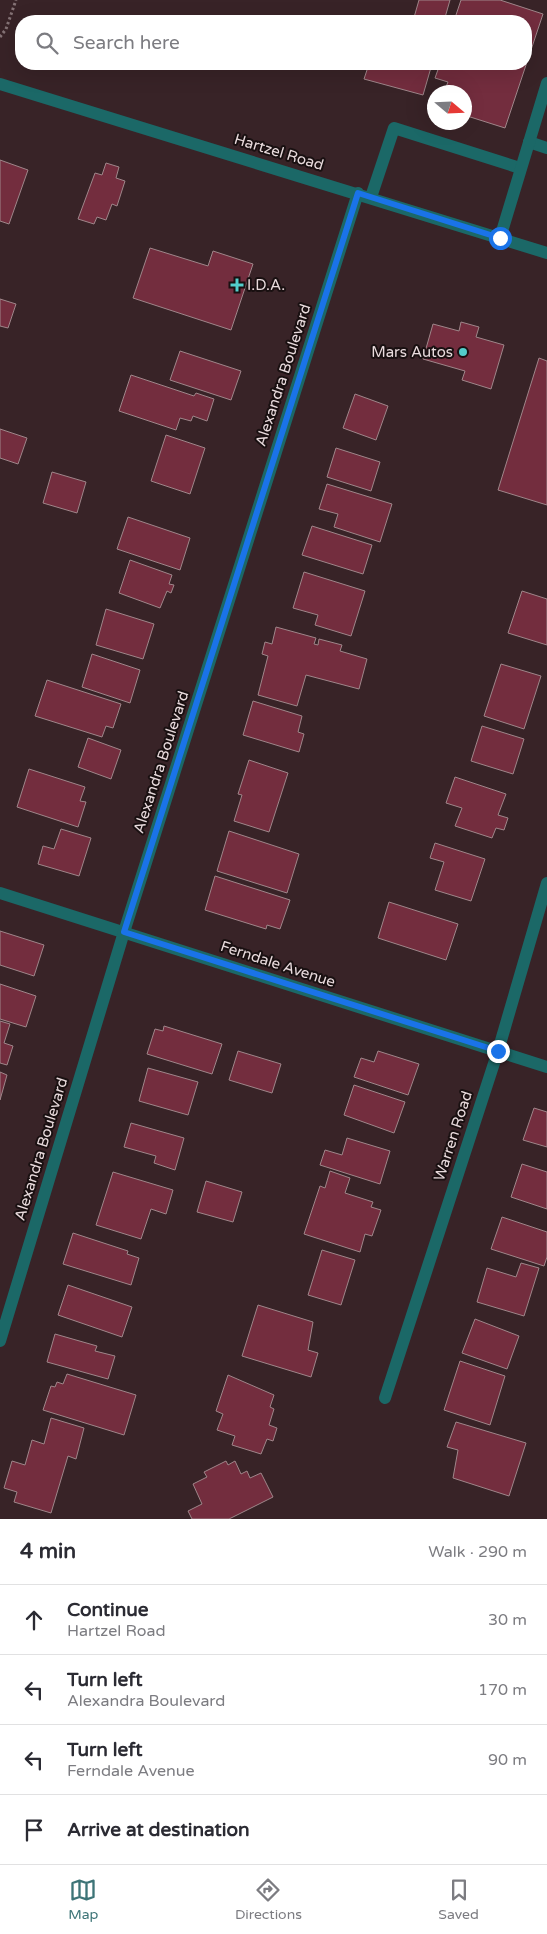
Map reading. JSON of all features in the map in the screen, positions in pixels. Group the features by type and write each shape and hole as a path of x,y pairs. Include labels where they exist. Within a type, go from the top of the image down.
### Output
{"street":[{"path":"500,238 547,83"},
{"name":"Hartzel Road","path":"0,84 547,253"},
{"name":"Alexandra Boulevard","path":"0,1341 124,932 364,195 394,128 520,168"},
{"path":"529,142 547,148"},
{"name":"Warren Road","path":"384,1398 498,1051 547,883"},
{"name":"Ferndale Avenue","path":"0,893 547,1066"}],"path":[{"path":"0,37 6,29 16,0"}],"building":[{"path":"419,0 450,0 446,15 415,15"},
{"path":"461,0 500,0 543,14 532,47 532,15 456,15"},
{"path":"367,70 430,70 423,95 364,79"},
{"path":"438,70 524,70 505,128 472,118 472,85 447,85 448,82 435,78"},
{"path":"0,160 28,170 9,224 0,221"},
{"path":"106,163 119,167 116,178 125,181 117,206 112,204 106,220 97,217 94,224 78,219 95,173 102,175"},
{"path":"150,248 208,266 213,251 253,264 231,330 133,298"},
{"path":"0,299 16,304 8,328 0,326"},
{"name":"Mars Autos","path":"461,322 479,327 476,337 504,345 491,389 462,380 465,371 423,359 433,324 459,331"},
{"path":"180,351 241,371 231,400 170,380"},
{"path":"539,358 547,361 547,505 498,490"},
{"path":"131,375 194,396 196,393 214,399 207,421 193,416 191,421 180,418 176,430 119,411"},
{"path":"355,394 388,406 376,440 343,428"},
{"path":"0,429 27,438 18,464 0,458"},
{"path":"166,435 205,448 190,494 151,481"},
{"path":"336,448 380,462 371,491 327,477"},
{"path":"52,472 86,482 77,513 43,503"},
{"path":"327,484 392,504 380,542 334,527 338,514 319,509"},
{"path":"128,517 190,538 180,570 117,549"},
{"path":"312,526 372,545 363,574 302,555"},
{"path":"130,560 172,575 169,584 174,585 171,593 167,591 160,608 119,593"},
{"path":"304,572 365,591 351,636 315,625 318,615 293,608"},
{"path":"522,591 547,599 547,645 508,633"},
{"path":"106,609 154,624 143,659 96,645"},
{"path":"276,627 316,638 314,644 318,645 319,639 342,645 340,651 367,659 359,689 306,675 297,706 258,695 268,656 262,654 265,642 272,644"},
{"path":"92,654 140,670 130,703 82,687"},
{"path":"501,664 541,676 524,729 484,716"},
{"path":"47,680 121,704 113,728 106,726 102,737 35,716"},
{"path":"253,701 302,716 298,732 304,734 299,752 243,735"},
{"path":"482,726 524,739 513,774 471,761"},
{"path":"88,738 121,750 111,779 78,767"},
{"path":"249,760 288,773 269,832 234,821 242,795 238,794"},
{"path":"29,769 85,787 80,801 86,802 78,827 17,807"},
{"path":"455,777 506,794 498,815 508,818 504,830 496,828 492,838 455,826 462,808 446,803"},
{"path":"61,829 91,838 79,876 38,864 43,846 54,849"},
{"path":"229,831 299,854 287,893 217,871"},
{"path":"435,843 485,859 471,901 435,890 444,862 430,858"},
{"path":"215,876 290,900 280,929 267,925 266,929 205,910"},
{"path":"389,902 458,924 446,960 378,938"},
{"path":"0,931 44,945 34,976 0,965"},
{"path":"0,984 36,996 26,1027 0,1019"},
{"path":"0,1021 10,1024 4,1043 13,1046 7,1065 0,1063"},
{"path":"164,1026 222,1044 212,1074 147,1054 155,1029 163,1031"},
{"path":"238,1051 281,1064 272,1093 229,1080"},
{"path":"378,1051 419,1064 408,1095 354,1077 361,1058 374,1062"},
{"path":"148,1068 198,1082 188,1115 139,1101"},
{"path":"0,1072 7,1075 0,1100"},
{"path":"354,1085 405,1102 394,1133 344,1115"},
{"path":"534,1108 547,1112 547,1147 523,1140"},
{"path":"131,1123 184,1138 175,1170 154,1163 156,1156 124,1147"},
{"path":"347,1138 390,1151 380,1184 320,1165 325,1150 342,1155"},
{"path":"522,1164 547,1172 547,1209 511,1197"},
{"path":"330,1171 350,1178 345,1193 373,1202 371,1207 381,1210 372,1236 365,1234 360,1252 304,1234 320,1186 325,1188"},
{"path":"113,1172 173,1190 166,1214 151,1209 141,1239 96,1225"},
{"path":"206,1181 242,1192 233,1222 197,1212"},
{"path":"502,1217 547,1232 547,1257 544,1266 491,1249"},
{"path":"73,1233 128,1251 127,1254 139,1258 131,1285 63,1264"},
{"path":"322,1250 355,1260 341,1305 308,1295"},
{"path":"521,1263 539,1268 524,1316 477,1302 487,1268 516,1277"},
{"path":"68,1285 132,1307 122,1337 58,1315"},
{"path":"258,1305 313,1322 308,1350 318,1353 311,1377 242,1356"},
{"path":"475,1319 519,1336 507,1369 462,1353"},
{"path":"55,1334 97,1346 95,1351 115,1356 108,1379 47,1362"},
{"path":"460,1361 505,1376 490,1425 444,1410"},
{"path":"67,1374 136,1395 124,1435 43,1410 51,1386 55,1387 57,1382 63,1384"},
{"path":"228,1375 274,1395 270,1407 274,1409 269,1425 277,1428 273,1441 267,1439 261,1454 232,1445 235,1436 217,1430 223,1414 216,1411"},
{"path":"51,1418 84,1428 76,1459 68,1456 51,1513 14,1502 17,1492 4,1488 12,1461 25,1465 32,1440 44,1444"},
{"path":"456,1422 526,1443 509,1496 453,1478 458,1450 447,1447"},
{"path":"226,1461 228,1465 235,1461 241,1474 247,1471 250,1478 261,1473 273,1497 229,1519 192,1519 188,1511 202,1504 193,1484 207,1477 204,1472"}],"place":[{"name":"I.D.A.","path":"237,285"},
{"name":"Mars Autos","path":"463,352"}],"route":[{"path":"498,1051 124,932 358,193 500,238"}]}
